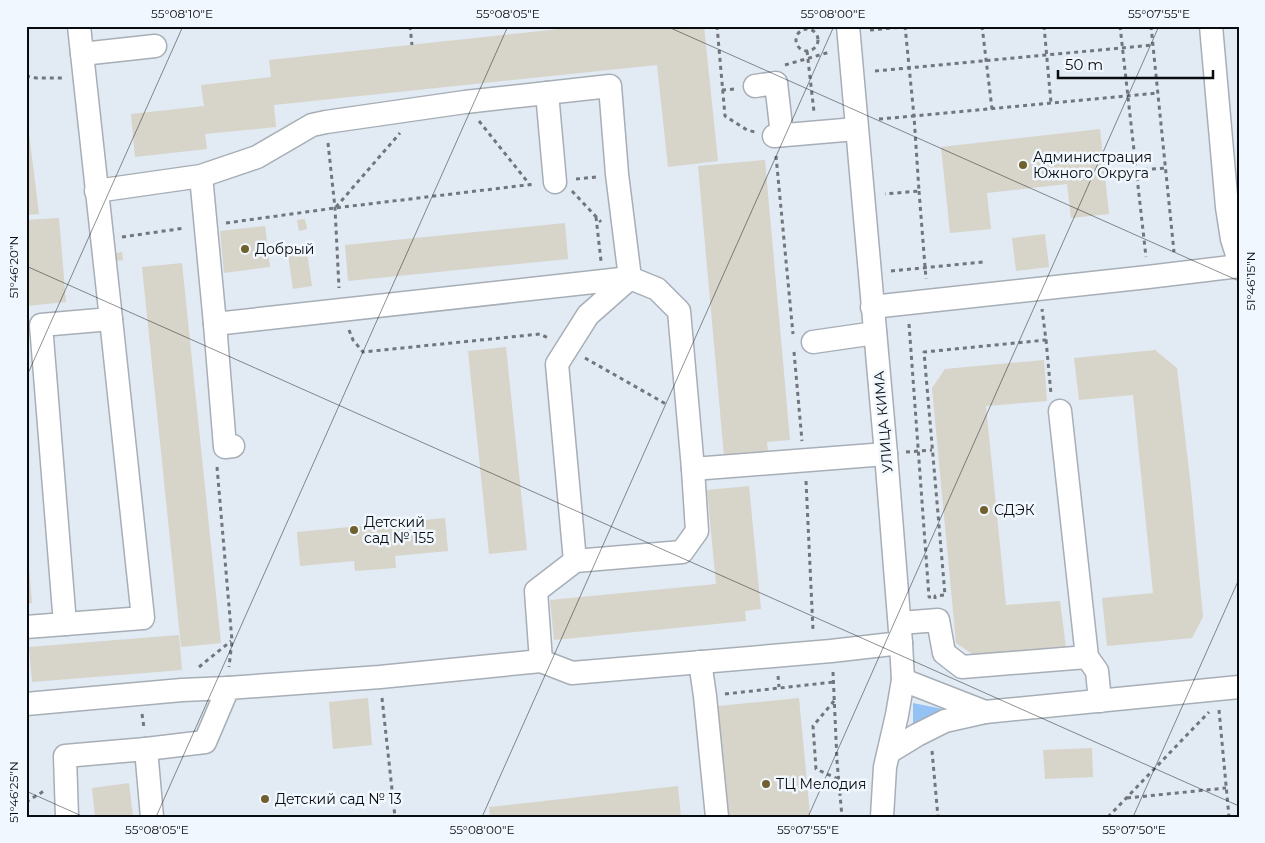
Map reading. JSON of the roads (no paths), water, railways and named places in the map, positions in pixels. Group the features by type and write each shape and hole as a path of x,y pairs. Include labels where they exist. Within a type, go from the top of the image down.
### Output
{"street":[{"path":"26,627 143,618 79,26"},
{"path":"1211,26 1227,207 1232,240 1239,261"},
{"name":"УЛИЦА КИМА","path":"849,36 886,454 903,680 885,767 882,817"},
{"path":"82,54 155,46"},
{"path":"96,191 201,176 257,157 312,125 326,122 465,102 610,86 617,174 630,278"},
{"path":"757,86 778,136 856,129"},
{"path":"547,93 559,181"},
{"path":"201,176 225,447 233,446"},
{"path":"872,307 1239,266"},
{"path":"575,561 557,364 588,315 630,278"},
{"path":"215,324 630,278 657,289 679,311 697,531 682,552 575,561 536,591 541,661"},
{"path":"65,624 34,326 111,319"},
{"path":"800,341 875,334"},
{"path":"1060,411 1087,657 1097,671 1100,701"},
{"path":"693,469 886,454"},
{"path":"26,704 182,690 380,677 541,661 572,673 700,662 900,633 938,620 944,653 962,668 1087,657"},
{"path":"700,662 717,817"},
{"path":"903,680 985,712"},
{"path":"889,752 945,721 985,712 1100,701 1217,696 1239,687"},
{"path":"67,817 65,756 205,742 228,688"},
{"path":"146,749 152,817"}],"place":[{"name":"Администрация Южного Округа","path":"1023,165"},
{"name":"Добрый","path":"245,249"},
{"name":"СДЭК","path":"984,510"},
{"name":"Детский сад № 155","path":"354,530"},
{"name":"ТЦ Мелодия","path":"766,784"},
{"name":"Детский сад № 13","path":"265,799"}]}
